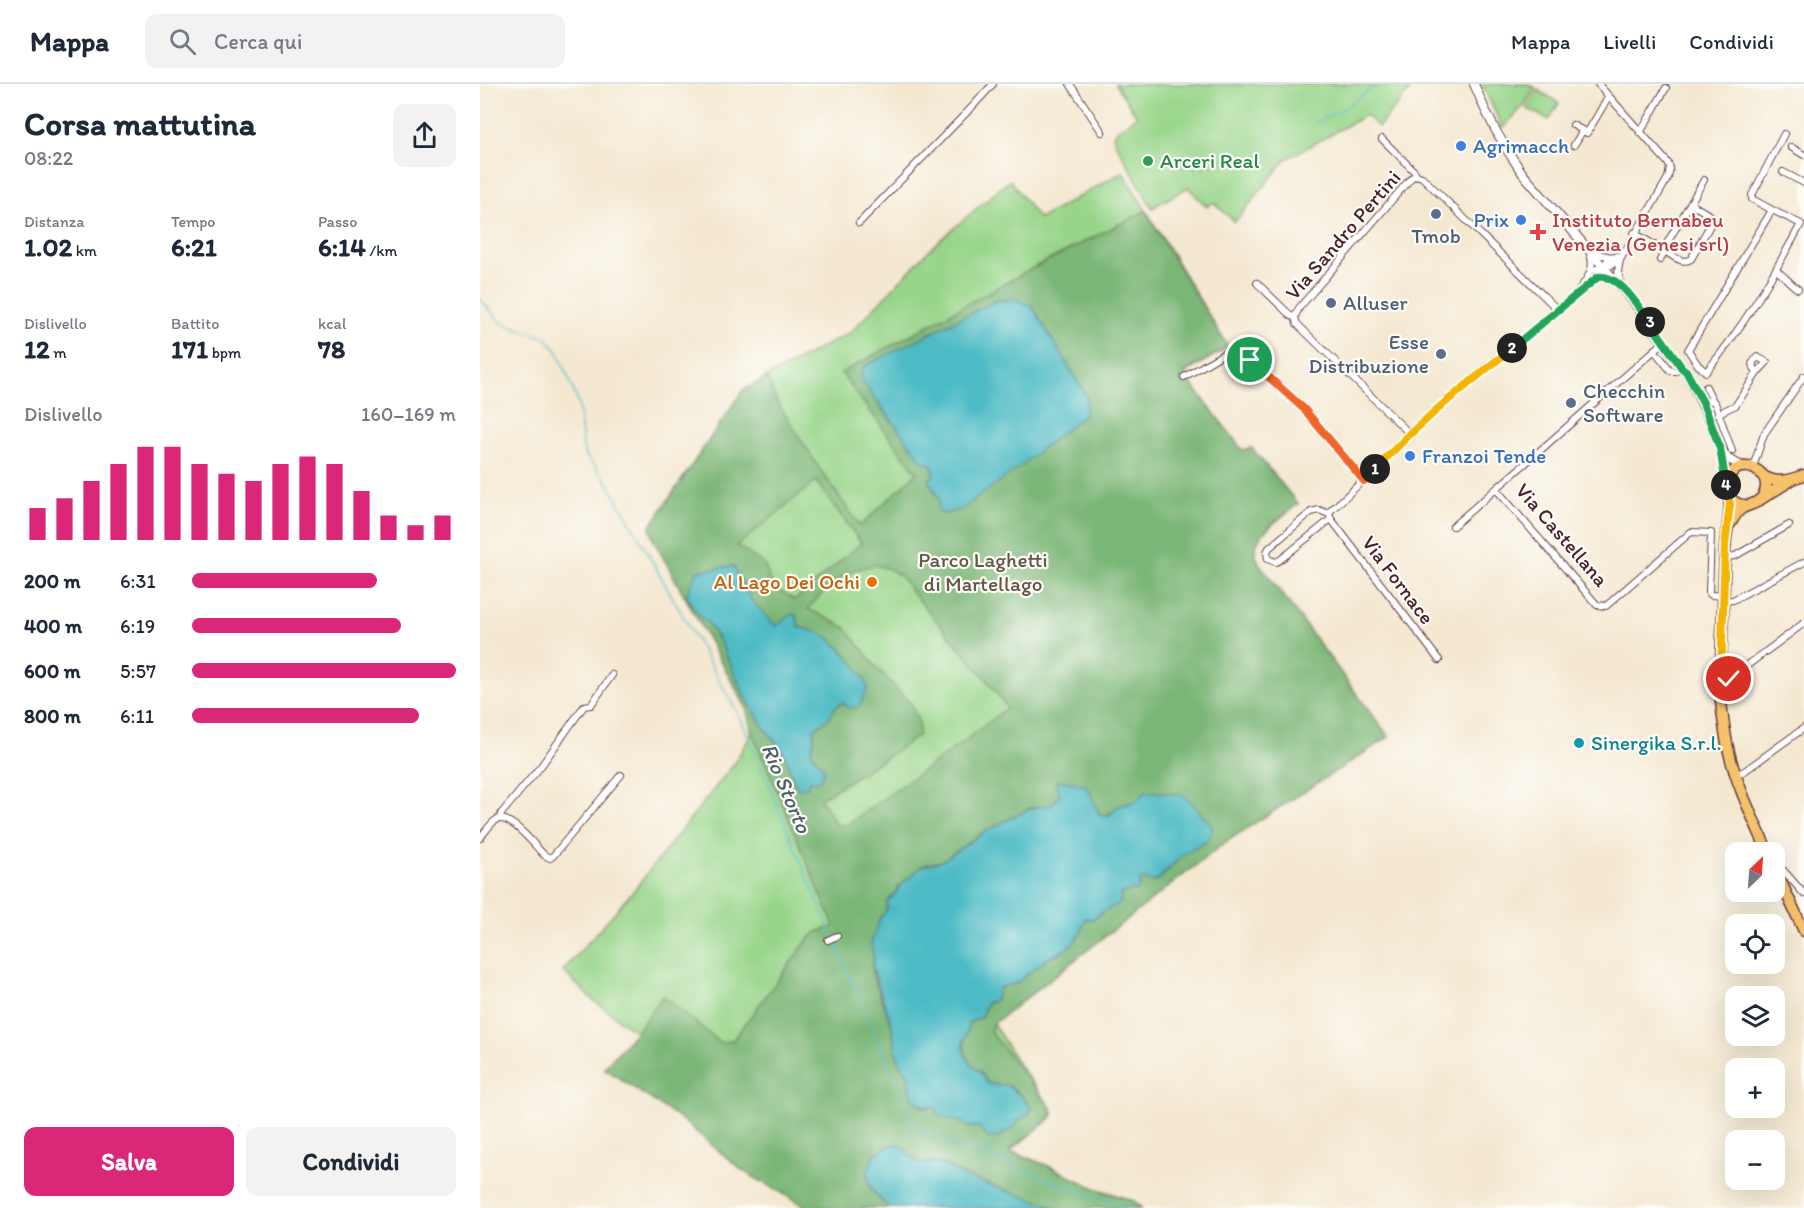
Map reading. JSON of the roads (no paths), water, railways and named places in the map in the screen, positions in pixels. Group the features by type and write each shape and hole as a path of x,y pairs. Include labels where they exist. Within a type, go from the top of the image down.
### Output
{"main road":[{"path":"1764,842 1736,775 1726,734 1720,693 1725,556 1730,504 1727,481 1732,471 1748,467 1774,481 1793,479"},
{"path":"1761,499 1766,484 1762,475"},
{"path":"1728,527 1738,511 1804,475"},
{"path":"1729,496 1739,504 1750,505"},
{"path":"1785,890 1804,931"}],"street":[{"path":"859,223 993,84"},
{"path":"1070,84 1102,132"},
{"path":"1474,84 1494,129 1523,174 1621,286 1684,369 1703,403 1720,448 1727,481"},
{"path":"1598,84 1668,163 1670,174 1621,257 1618,271 1621,286"},
{"path":"1640,133 1666,88"},
{"path":"1574,125 1587,133 1609,96"},
{"path":"1574,145 1583,130"},
{"path":"1784,134 1752,199 1800,224"},
{"name":"Via Sandro Pertini","path":"1382,139 1416,175 1422,177 1558,310"},
{"path":"1791,147 1804,154"},
{"path":"1783,172 1804,183"},
{"name":"Via Sandro Pertini","path":"1410,434 1297,324 1295,317 1299,308 1416,175"},
{"path":"1659,261 1704,180"},
{"path":"1634,233 1682,262 1687,262 1691,259 1713,220 1711,216 1690,204"},
{"path":"1772,210 1688,350 1705,375 1729,344 1776,270 1804,217"},
{"path":"1585,244 1602,255 1621,257"},
{"path":"1573,298 1592,270 1592,260 1585,244"},
{"path":"1330,516 1318,510 1311,512 1269,548 1268,559 1275,562 1280,560 1330,516 1331,510 1364,481 1410,434 1598,277 1606,262 1612,257"},
{"path":"1592,270 1613,265 1621,257"},
{"path":"1776,270 1798,289"},
{"path":"1598,277 1608,278 1621,286"},
{"name":"Via Sandro Pertini","path":"1257,284 1291,316 1295,317"},
{"name":"Via Castellana","path":"1453,526 1664,342"},
{"path":"1184,377 1235,347 1304,409 1364,481"},
{"path":"1654,350 1671,371 1698,365"},
{"path":"1719,413 1736,405 1757,372"},
{"path":"1720,448 1728,459 1748,467 1764,434 1804,376"},
{"path":"1706,387 1719,413 1732,451"},
{"path":"1703,403 1713,400"},
{"name":"Via Castellana","path":"1496,489 1597,605 1606,606 1691,532 1711,533 1709,593 1723,598"},
{"name":"Via Fornace","path":"1330,516 1439,660"},
{"path":"1725,556 1735,556 1789,525"},
{"path":"1723,598 1732,600 1804,562"},
{"path":"1721,680 1729,679 1804,622"},
{"path":"500,819 501,814 541,766 584,706 591,705 612,675"},
{"path":"1736,775 1804,728"},
{"path":"480,838 496,820 500,819 513,824 544,855 550,858 557,854 621,775"},
{"path":"1785,872 1804,894"},
{"path":"828,940 837,936"}],"water":[{"path":"997,300 1018,300 1032,306 1087,397 1085,414 961,510 942,514 938,509 939,499 929,481 934,474 933,467 923,462 862,381 863,367"},
{"path":"733,566 752,601 776,626 792,614 796,615 799,627 823,634 838,646 856,667 868,688 859,707 848,708 843,702 835,707 829,718 814,729 811,753 823,766 824,771 820,780 809,781 808,786 799,789 783,751 764,728 744,694 720,642 707,621 702,619 686,596 697,571"},
{"path":"1058,780 1084,785 1089,790 1099,814 1104,816 1108,816 1117,807 1136,801 1146,791 1183,795 1212,825 1212,832 1204,843 1185,853 1158,880 1139,881 1137,891 1131,890 1120,894 1121,902 1092,920 1085,918 1082,930 1075,942 1047,959 1015,984 1001,987 994,1001 987,1003 980,1018 968,1023 968,1031 963,1042 969,1061 987,1083 999,1086 1006,1084 1031,1108 1030,1113 1020,1119 1010,1131 998,1138 987,1137 979,1127 968,1127 962,1122 940,1116 936,1113 937,1108 925,1106 912,1095 909,1087 910,1077 900,1063 896,1052 892,1026 872,967 874,959 871,943 880,918 887,910 887,902 899,887 922,866 942,861 986,831 1030,808 1051,805 1060,795 1056,783"},
{"path":"893,1144 904,1148 918,1162 940,1164 969,1178 1056,1208 890,1208 869,1184 868,1169 876,1154"}],"waterway":[{"path":"1315,123 1345,108 1377,84"},
{"name":"Rio Storto","path":"480,299 502,323 546,338 558,352 578,402 584,453 608,483 740,717 832,935"},
{"name":"Rio Storto","path":"834,939 913,1124 926,1133 1090,1196 1132,1208"},
{"path":"984,1153 991,1138"}],"place":[{"name":"Agrimacch","path":"1461,146"},
{"name":"Arceri Real","path":"1148,161"},
{"name":"Tmob","path":"1436,214"},
{"name":"Prix","path":"1521,220"},
{"name":"Instituto Bernabeu Venezia (Genesi srl)","path":"1538,232"},
{"name":"Alluser","path":"1331,303"},
{"name":"Esse Distribuzione","path":"1441,354"},
{"name":"Checchin Software","path":"1571,403"},
{"name":"Franzoi Tende","path":"1410,456"},
{"name":"Al Lago Dei Ochi","path":"872,582"},
{"name":"Sinergika S.r.l.","path":"1579,743"}],"park label":[{"name":"Parco Laghetti di Martellago","path":"983,572"}]}
